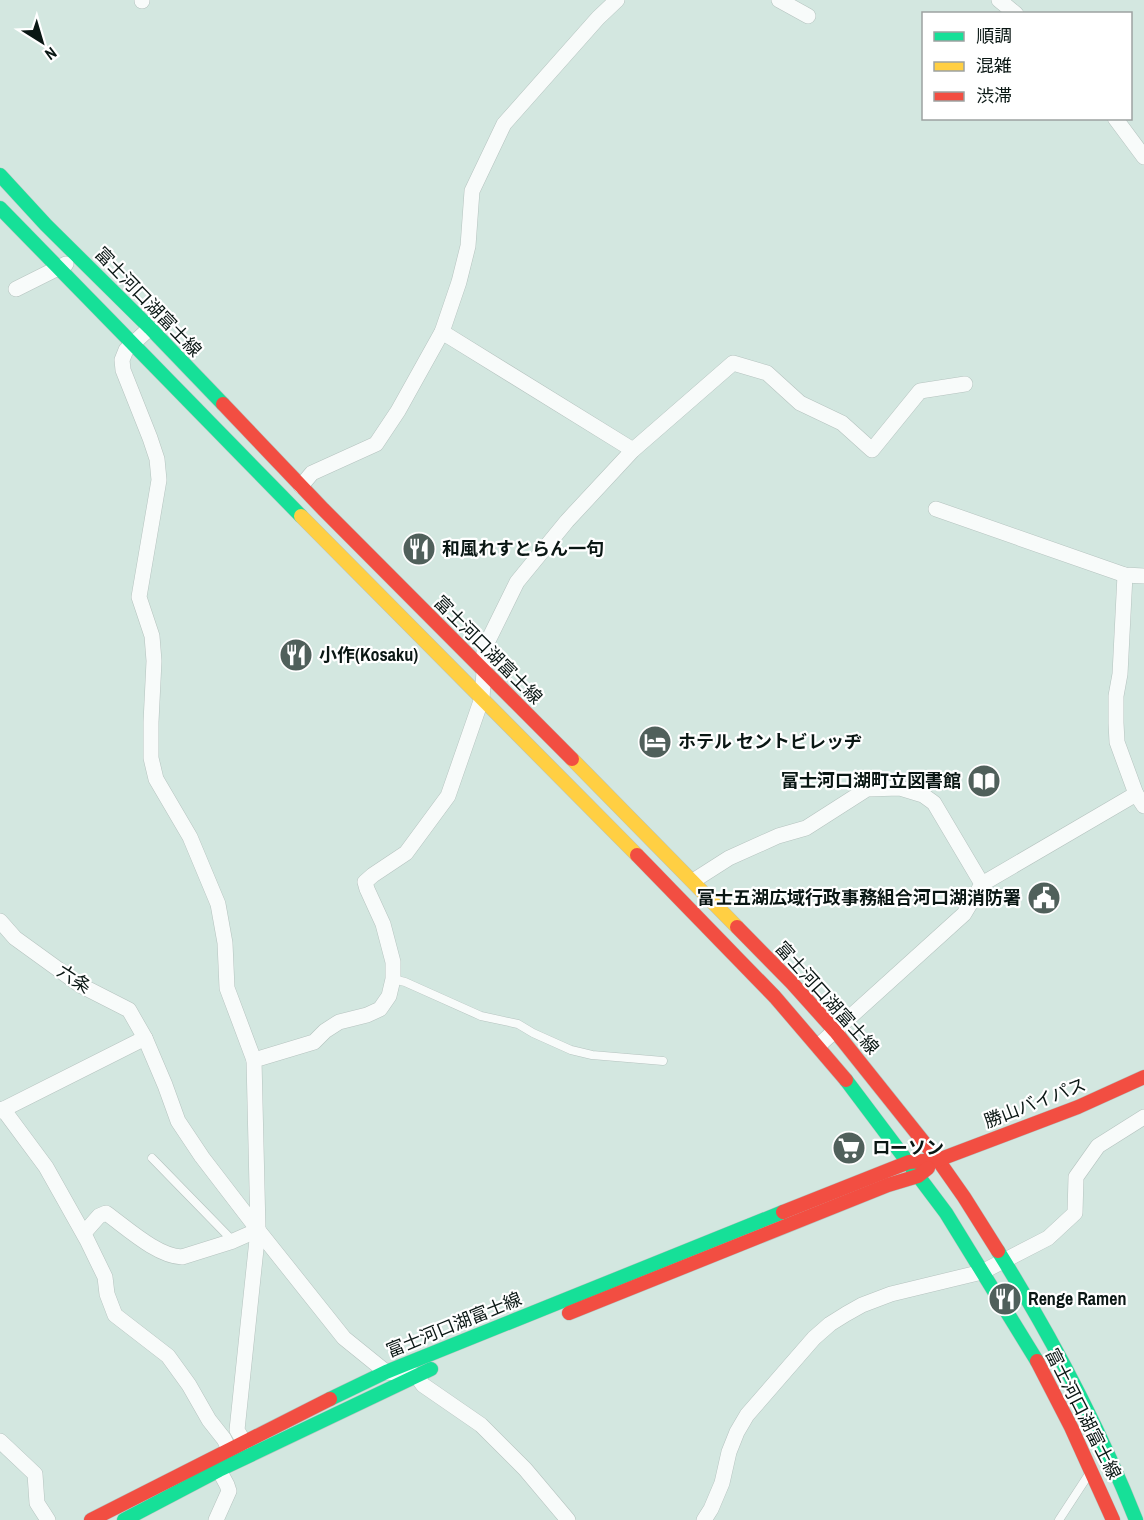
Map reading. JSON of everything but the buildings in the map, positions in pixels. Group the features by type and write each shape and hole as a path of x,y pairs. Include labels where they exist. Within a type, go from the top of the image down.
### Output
{"main road":[{"name":"富士河口湖富士線","path":"0,175 301,486 693,881 835,1031 938,1160 1004,1261 1050,1340 1090,1417 1136,1520"},
{"name":"富士河口湖富士線","path":"0,208 682,901 775,997 818,1046 860,1096 946,1213 1031,1351 1092,1470 1113,1520"},
{"name":"勝山バイパス","path":"938,1160 1078,1107 1144,1077"},
{"name":"富士河口湖富士線","path":"90,1520 386,1372 871,1176 909,1162 938,1160"},
{"path":"561,1316 888,1185 918,1176 938,1160"},
{"name":"富士河口湖富士線","path":"124,1520 219,1470 447,1362"}],"street":[{"path":"301,486 312,473 376,444 398,411 442,332 468,246 472,191 504,124 598,18 618,0"},
{"path":"779,0 808,16"},
{"path":"999,0 1014,12"},
{"path":"1116,120 1144,157"},
{"path":"16,289 79,258"},
{"path":"150,328 126,350 122,360 123,370 157,459 159,480 139,597 152,636 154,661 151,758 156,779 190,837 218,904 225,943 227,988 254,1060 258,1230 237,1430 244,1442"},
{"path":"442,332 633,450"},
{"path":"254,1060 314,1041 325,1030 339,1022 380,1009 389,996 393,979 393,962 383,924 365,882 406,852 448,796 482,698 484,649 517,582 567,520 633,450 732,363 767,373 800,403 842,423 872,450 920,391 965,384"},
{"path":"936,509 1125,575 1144,576"},
{"path":"818,1046 964,914 982,884 1140,800 1117,742 1116,696 1120,674 1125,575"},
{"path":"693,881 729,858 806,828 867,789 900,788 923,795 934,803 982,884"},
{"name":"六条","path":"0,921 15,938 80,985 129,1010 145,1038 178,1121 202,1157 344,1338 386,1372"},
{"path":"145,1038 2,1110 46,1167 84,1233 105,1276 107,1294 116,1315 168,1356 229,1449"},
{"path":"704,1520 722,1483 736,1432 747,1415 814,1338 838,1319 862,1305 891,1294 982,1272 1048,1238 1075,1213 1076,1177 1098,1146 1144,1117"},
{"path":"84,1233 99,1216 106,1213 150,1244 175,1257 182,1257 233,1241 258,1230"},
{"path":"386,1372 416,1375 423,1385 482,1425 525,1469 568,1520"},
{"path":"0,1441 35,1474 37,1503 48,1520"},
{"path":"216,1520 229,1491 219,1470"}],"lane":[{"path":"393,979 405,982 481,1016 518,1024 533,1034 571,1050 592,1055 663,1061"},
{"path":"152,1158 233,1241"},
{"path":"1059,1520 1092,1470"}],"traffic: fast":[{"path":"0,175 46,225 223,404"},
{"path":"0,208 301,516"},
{"path":"846,1080 946,1213 1037,1361"},
{"path":"330,1399 386,1372 783,1212"},
{"path":"998,1251 1073,1382 1136,1520"},
{"path":"124,1520 219,1470 431,1369"}],"traffic: slow":[{"path":"301,516 637,855"},
{"path":"572,759 737,927"}],"traffic: jam":[{"path":"223,404 323,509 572,759"},
{"path":"637,855 775,997 846,1080"},
{"path":"737,927 835,1031 938,1160 998,1251"},
{"path":"783,1212 909,1162 938,1160 1078,1107 1144,1077"},
{"path":"569,1313 888,1185 918,1176 928,1168"},
{"path":"1037,1361 1071,1427 1113,1520"},
{"path":"91,1520 330,1399"}],"place":[{"name":"和風れすとらん一句","path":"419,549"},
{"name":"小作(Kosaku)","path":"296,655"},
{"name":"ホテル セントビレッヂ","path":"655,742"},
{"name":"富士河口湖町立図書館","path":"984,781"},
{"name":"富士五湖広域行政事務組合河口湖消防署","path":"1044,898"},
{"name":"ローソン","path":"849,1148"},
{"name":"Renge Ramen","path":"1005,1299"}]}
